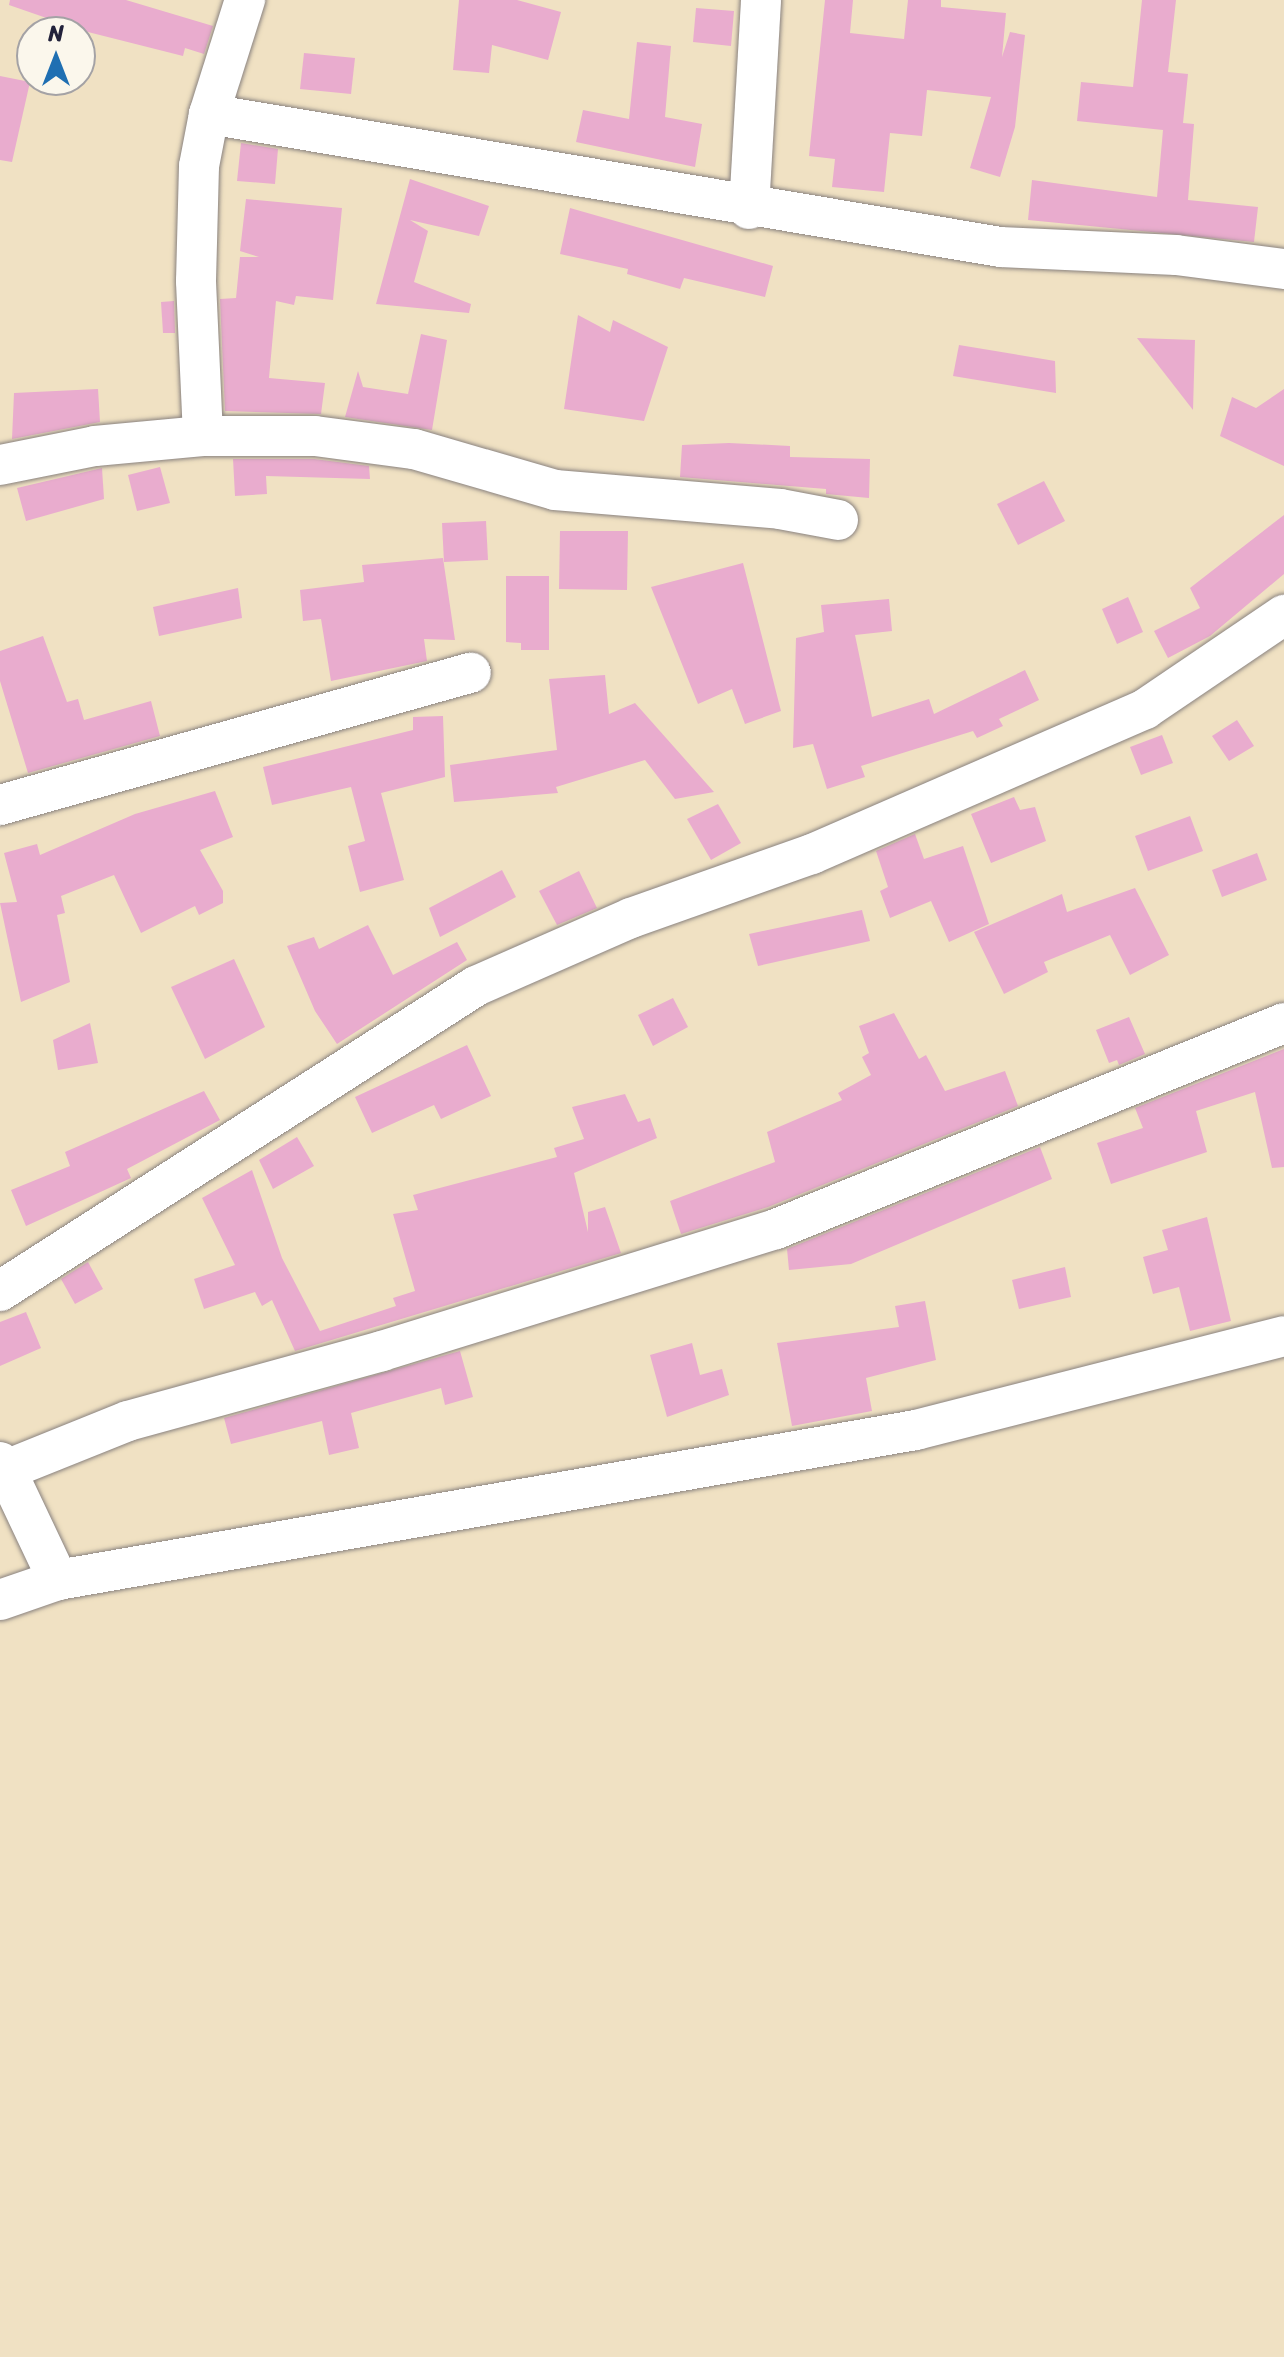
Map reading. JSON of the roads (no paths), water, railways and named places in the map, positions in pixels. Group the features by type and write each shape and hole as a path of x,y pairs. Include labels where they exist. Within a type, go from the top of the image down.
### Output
{"street":[{"path":"203,436 196,281 199,166 209,114 245,0"},
{"path":"749,209 761,0"},
{"path":"209,114 749,209 1000,247 1176,255 1284,269"},
{"path":"0,465 95,446 203,436 315,436 414,449 555,490 780,509 838,520"},
{"path":"0,1291 476,986 631,918 812,854 1145,709 1284,615"},
{"path":"0,805 471,673"},
{"path":"58,1580 3,1466 128,1421 382,1351 776,1229 1284,1023"},
{"path":"0,1600 58,1580 916,1430 1284,1336"}]}
